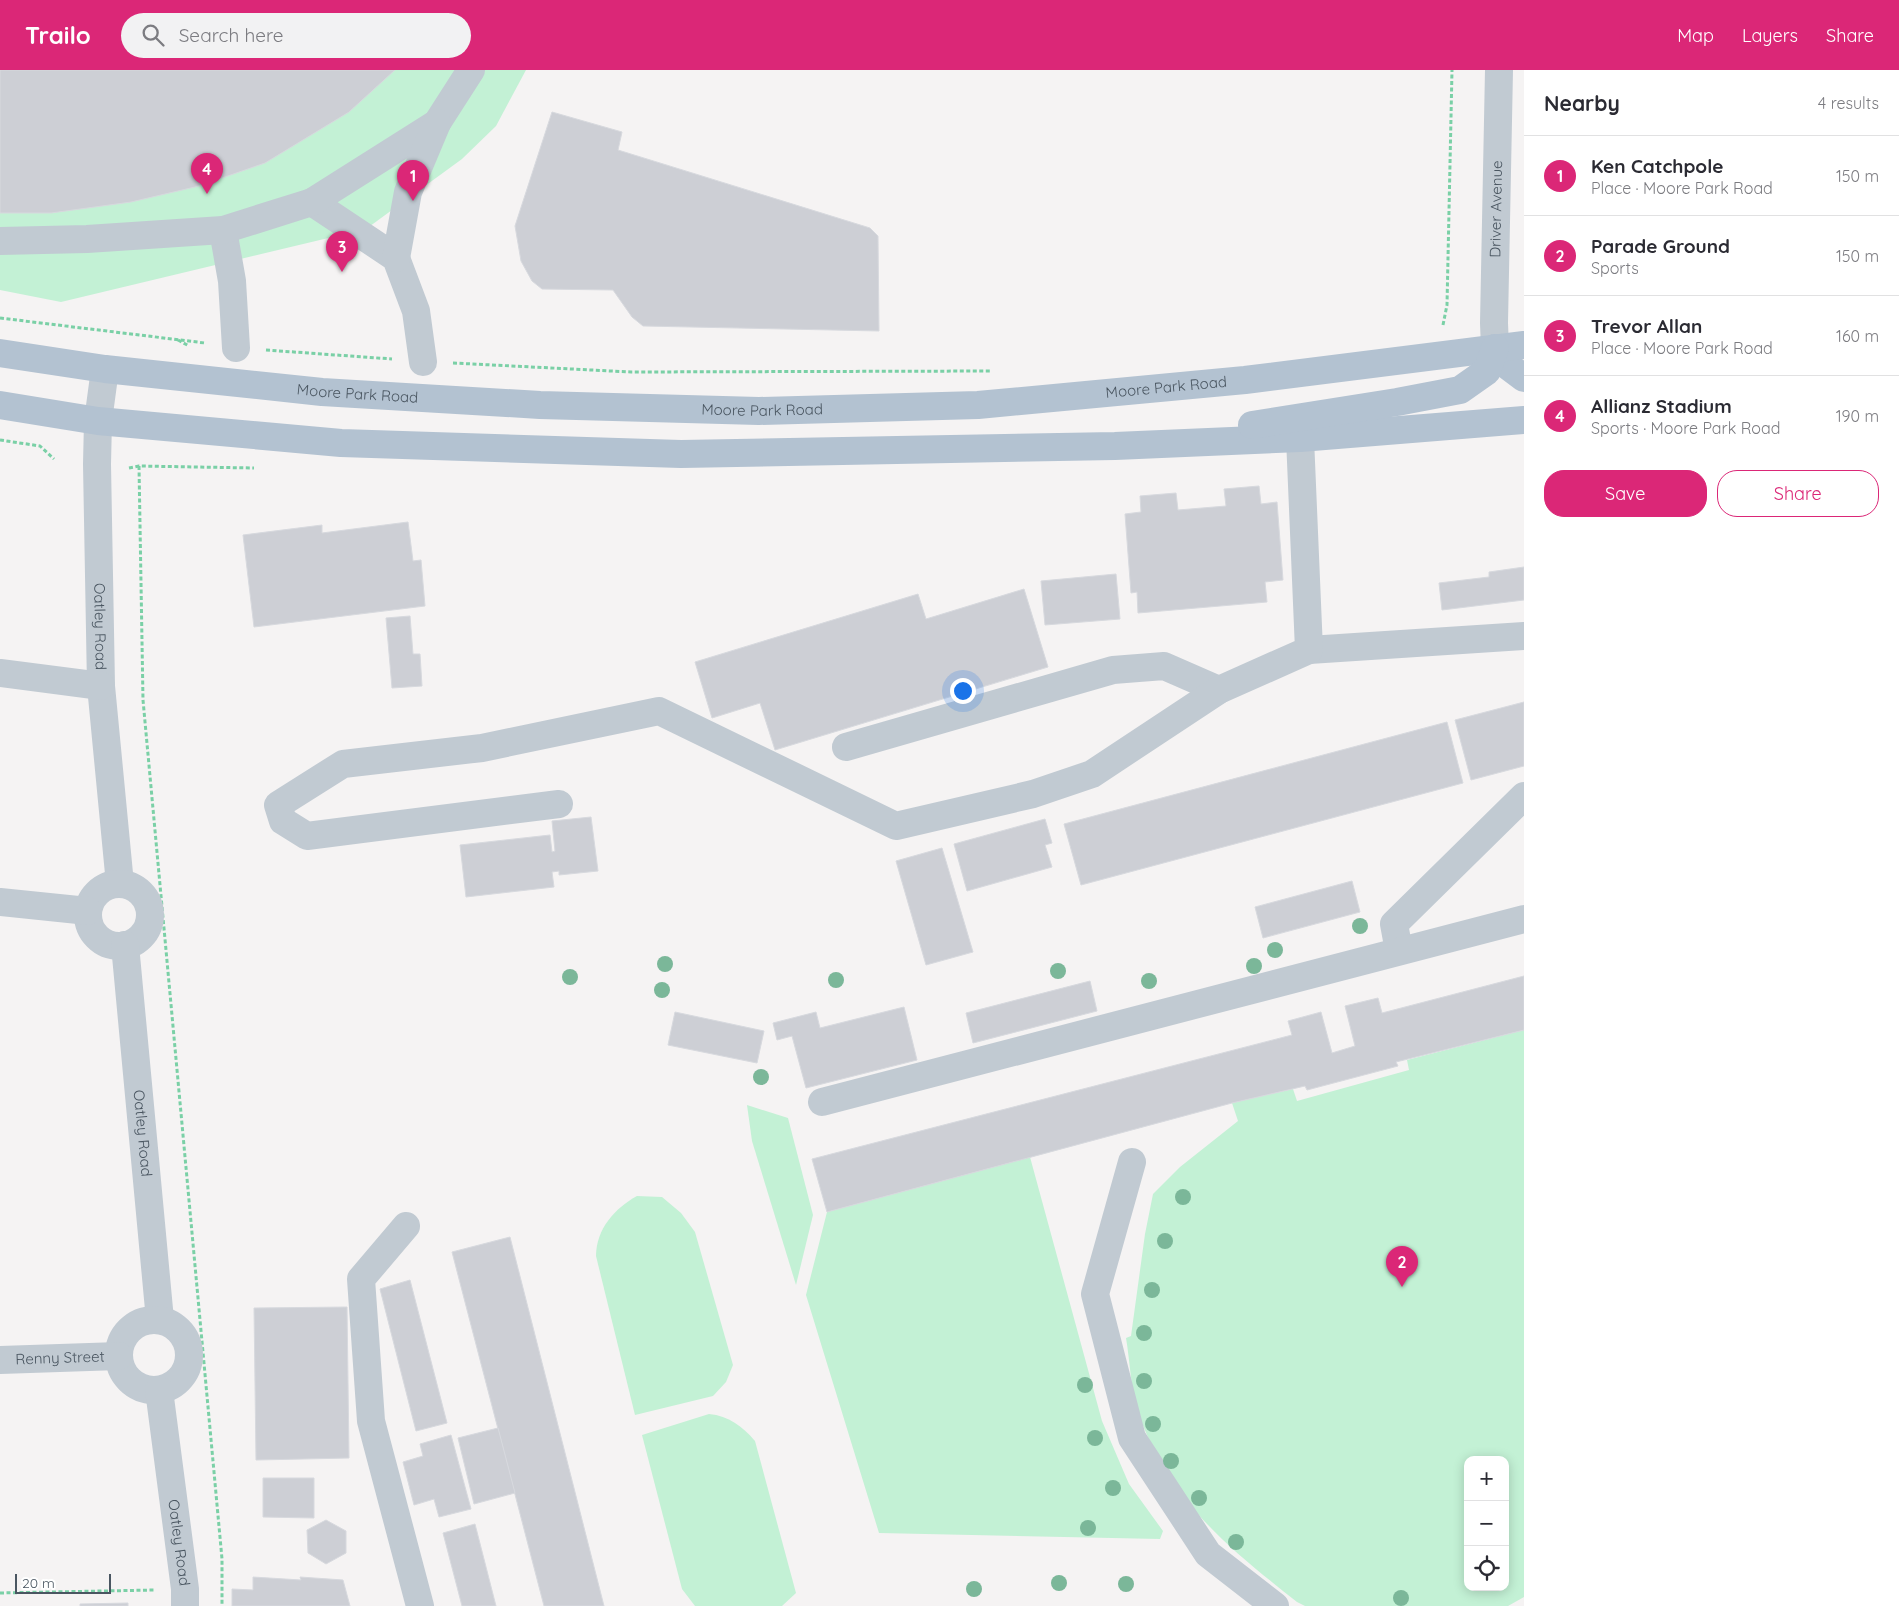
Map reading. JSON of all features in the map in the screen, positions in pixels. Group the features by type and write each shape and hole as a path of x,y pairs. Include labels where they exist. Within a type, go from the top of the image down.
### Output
{"main road":[{"name":"Moore Park Road","path":"0,353 105,369 322,392 530,404 759,411 978,405 1245,380 1524,345"},
{"path":"1495,348 1504,363 1524,378"},
{"path":"1115,446 1397,402 1460,390 1486,371 1495,348"},
{"path":"0,405 98,420 341,443 681,454 1115,446 1300,438 1524,420"},
{"path":"836,452 842,409"}],"street":[{"path":"423,362 416,311 396,258 408,192 437,123 471,70"},
{"name":"Driver Avenue","path":"1495,348 1499,70"},
{"path":"0,241 87,239 223,230 312,202 437,123"},
{"path":"312,202 396,258"},
{"path":"223,230 232,281 236,348"},
{"name":"Oatley Road","path":"105,369 98,420 97,464 101,686 120,884"},
{"path":"1300,438 1309,650"},
{"path":"559,804 307,836 283,821 278,805 343,764 482,748 659,711 896,826 1033,794 1092,774 1218,690 1309,650 1524,636"},
{"path":"846,747 1113,670 1164,666 1218,690"},
{"path":"0,673 101,686"},
{"path":"1399,951 1394,924 1524,796"},
{"path":"120,884 130,886 142,894 148,902 150,923 137,940 125,945 114,945 102,940 94,933 88,911 96,894 105,887 120,884"},
{"path":"0,902 88,911"},
{"path":"822,1102 1524,919"},
{"name":"Oatley Road","path":"125,945 160,1320"},
{"path":"1132,1162 1095,1294 1132,1438 1208,1554 1275,1606"},
{"path":"406,1226 361,1280 371,1421 420,1606"},
{"path":"150,1320 171,1323 180,1330 190,1350 186,1371 179,1380 169,1387 159,1390 147,1390 136,1385 127,1377 121,1367 119,1356 120,1346 131,1328 150,1320"},
{"name":"Renny Street","path":"0,1360 119,1356"},
{"name":"Oatley Road","path":"159,1390 185,1598"}],"path":[{"path":"1443,328 1447,305 1452,70"},
{"path":"0,318 236,348 423,362 631,372 993,371"},
{"path":"178,340 195,350"},
{"path":"0,440 40,446 54,458"},
{"path":"129,468 139,466 143,700 222,1559 222,1606"},
{"path":"0,1594 185,1598"}],"green space":[{"path":"0,70 526,70 496,126 462,159 366,229 61,302 0,290"},
{"path":"1524,1030 1524,1597 1508,1606 1305,1606 1297,1602 1246,1561 1203,1520 1184,1497 1151,1444 1136,1405 1126,1338 1131,1336 1145,1234 1153,1194 1180,1167 1238,1121 1232,1103 1293,1089 1297,1101 1409,1070 1407,1060"},
{"path":"747,1105 788,1118 813,1215 796,1285 752,1141"},
{"path":"1030,1157 1102,1421 1129,1484 1163,1531 1160,1539 879,1533 806,1295 827,1212"},
{"path":"637,1196 662,1197 681,1213 695,1232 733,1365 726,1382 713,1396 635,1415 596,1256 599,1237 608,1220 621,1207"},
{"path":"709,1414 729,1419 755,1441 796,1593 782,1606 695,1606 682,1589 642,1435"}],"building":[{"path":"0,70 395,70 349,112 265,163 199,186 131,202 51,213 0,213"},
{"path":"552,112 622,132 618,150 870,228 878,236 879,331 643,326 632,317 613,290 542,289 532,281 521,261 515,226"},
{"path":"1259,486 1261,504 1277,502 1283,580 1265,582 1267,602 1138,613 1137,592 1131,593 1125,514 1141,512 1140,496 1176,493 1178,510 1226,506 1224,489"},
{"path":"408,522 413,561 421,560 425,606 254,627 243,535 322,525 322,533"},
{"path":"1524,567 1524,600 1442,610 1439,583 1489,577 1489,572"},
{"path":"1116,574 1120,619 1045,625 1041,581"},
{"path":"1024,589 1048,667 775,750 760,703 712,718 695,662 918,594 926,619"},
{"path":"410,616 413,654 420,654 422,686 392,688 386,618"},
{"path":"1524,702 1524,766 1471,780 1455,720"},
{"path":"1447,722 1463,783 1081,885 1064,824"},
{"path":"591,817 598,871 559,875 559,871 552,872 554,887 466,897 460,845 550,835 552,852 555,851 552,821"},
{"path":"1045,819 1052,843 1045,845 1052,867 967,891 954,844"},
{"path":"942,848 973,952 926,965 896,861"},
{"path":"1352,881 1360,912 1263,938 1255,907"},
{"path":"1524,976 1524,1030 1396,1062 1398,1066 1307,1090 1305,1086 1232,1103 827,1212 812,1159 1292,1035 1288,1021 1321,1012 1332,1053 1355,1046 1345,1006 1378,998 1382,1013"},
{"path":"1090,981 1097,1011 973,1043 966,1013"},
{"path":"904,1007 917,1060 806,1088 792,1036 777,1040 773,1023 816,1012 820,1028"},
{"path":"675,1012 764,1031 757,1063 668,1045"},
{"path":"510,1237 604,1606 544,1606 452,1252"},
{"path":"410,1280 447,1423 416,1431 380,1289"},
{"path":"347,1307 349,1458 256,1460 254,1308"},
{"path":"498,1428 515,1493 474,1504 458,1438"},
{"path":"451,1435 471,1509 439,1517 434,1499 414,1505 403,1462 423,1456 420,1444"},
{"path":"263,1478 314,1478 314,1518 263,1517"},
{"path":"326,1520 346,1531 346,1553 326,1564 308,1553 307,1530"},
{"path":"475,1524 496,1606 462,1606 443,1533"},
{"path":"253,1577 301,1580 300,1577 343,1580 350,1606 232,1606 232,1589 253,1590"},
{"path":"128,1603 128,1606 80,1606 80,1604"}],"place":[{"name":"Allianz Stadium","path":"207,194"},
{"name":"Ken Catchpole","path":"413,201"},
{"name":"Trevor Allan","path":"342,272"},
{"name":"Parade Ground","path":"1402,1287"}]}
